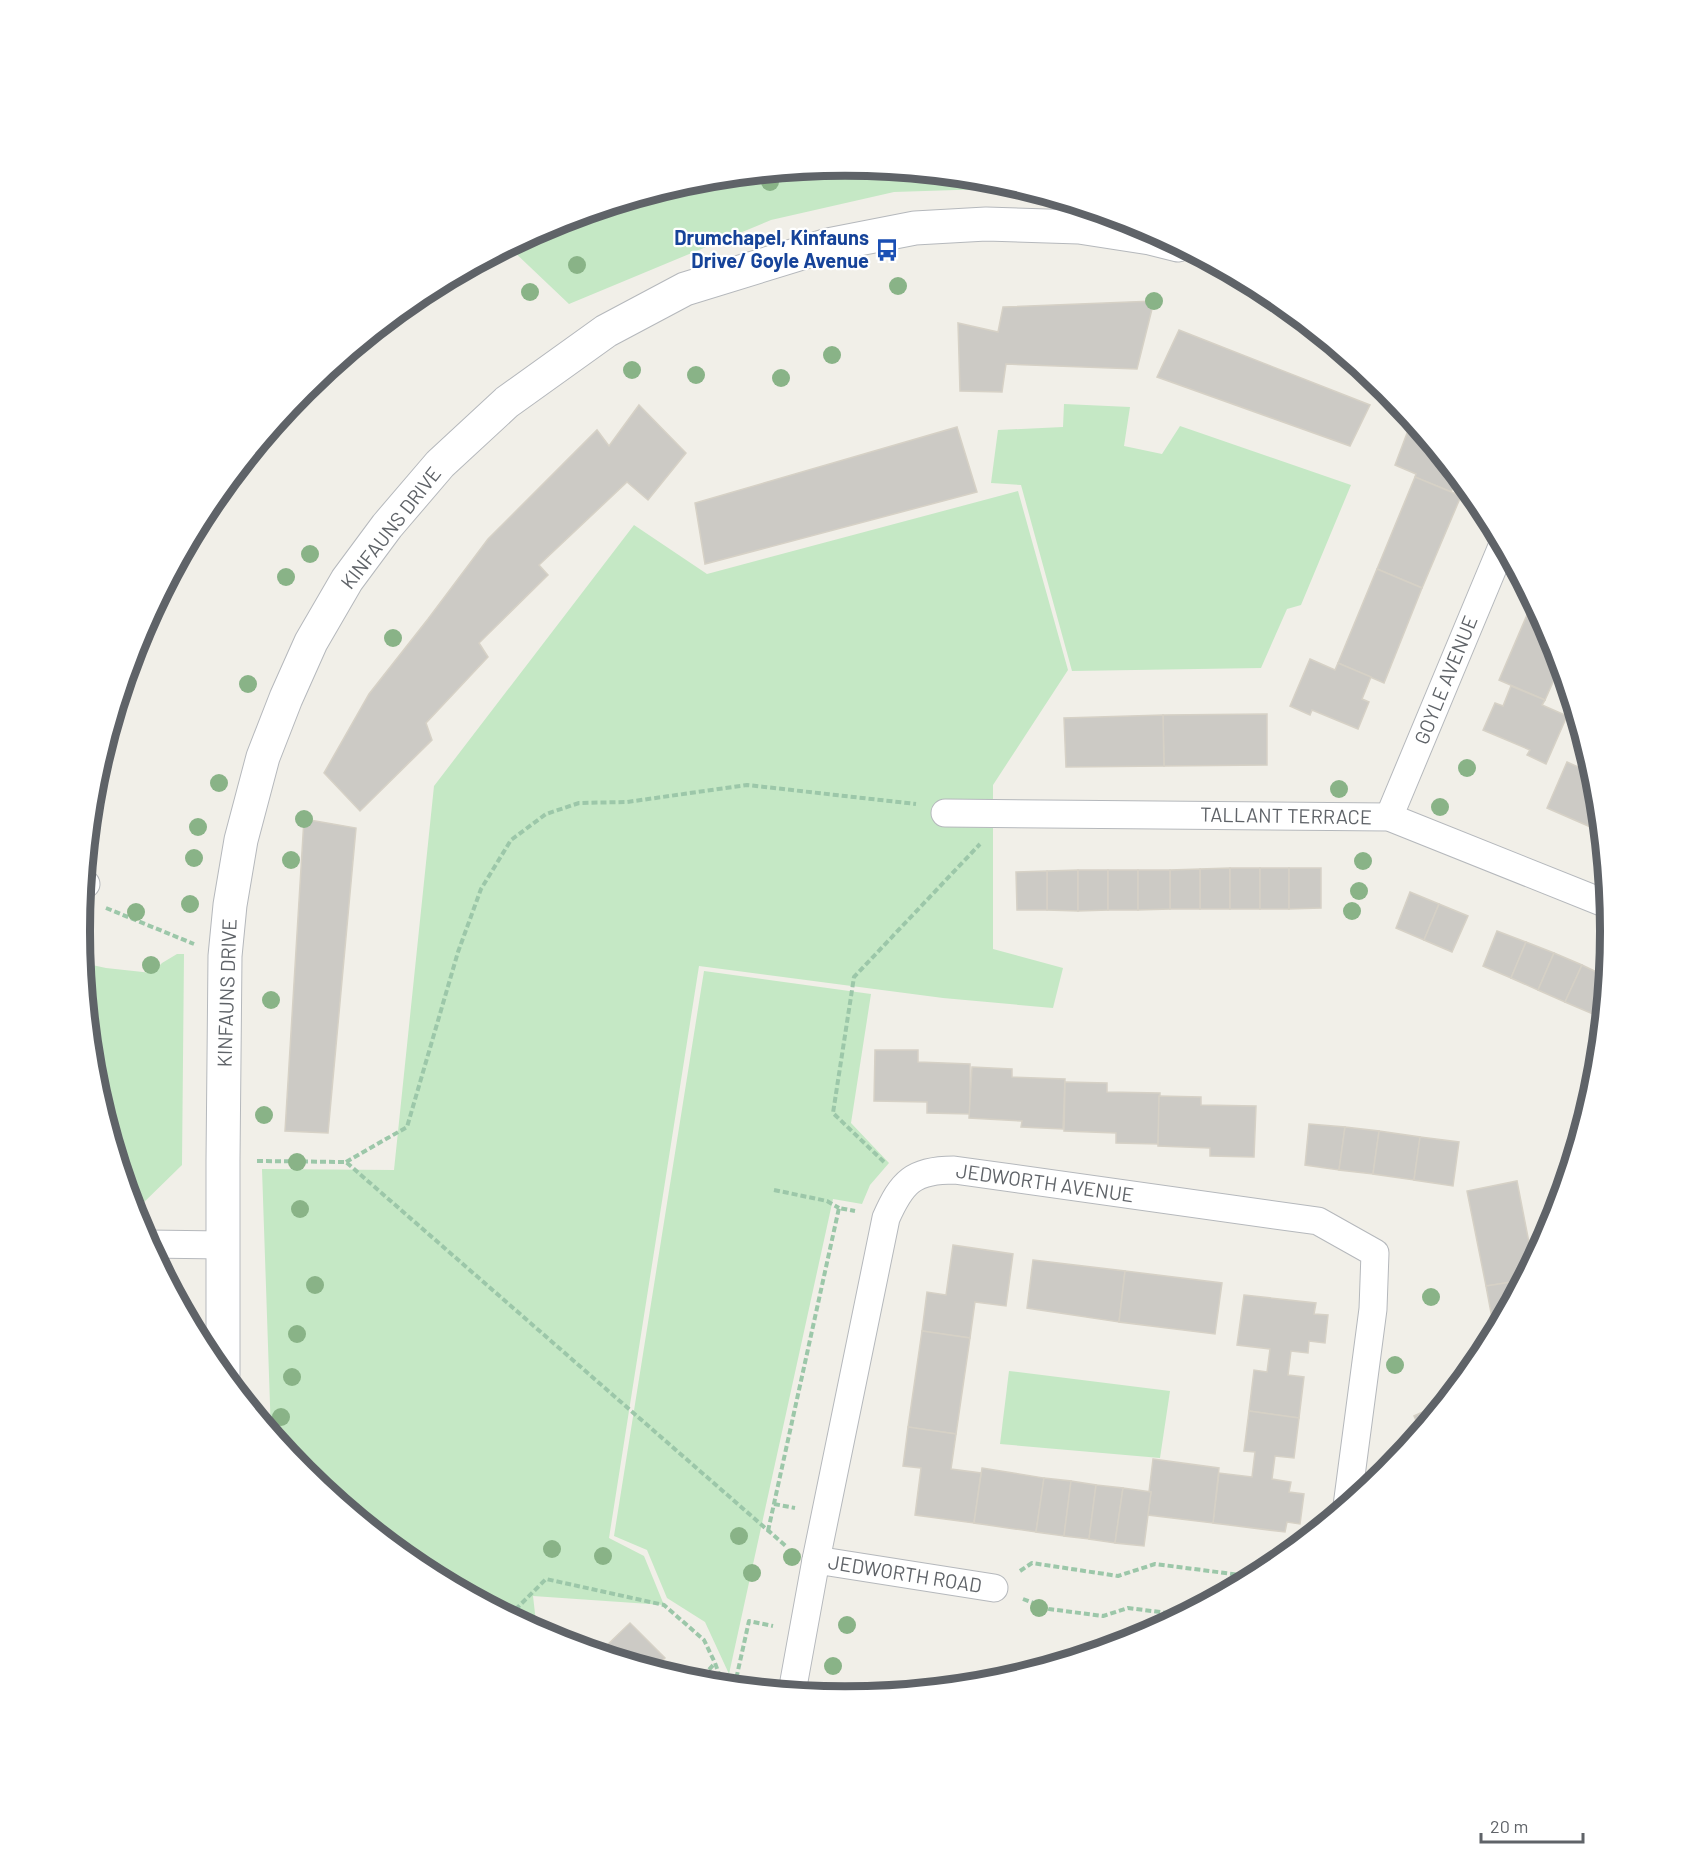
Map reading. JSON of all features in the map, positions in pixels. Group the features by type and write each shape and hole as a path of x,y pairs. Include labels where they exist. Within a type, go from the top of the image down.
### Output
{"street":[{"name":"KINFAUNS DRIVE","path":"223,1359 225,956 230,905 242,840 263,757 311,642 347,580 387,526 440,464 507,402 606,331 685,289 828,245 915,228 986,224 1079,227 1141,237"},
{"name":"GOYLE AVENUE","path":"1389,817 1499,553"},
{"name":"TALLANT TERRACE","path":"945,813 1389,817 1600,901"},
{"name":"JEDWORTH AVENUE","path":"906,1184 918,1175 935,1170 954,1170 1318,1221 1375,1253 1373,1309 1348,1496"},
{"path":"793,1685 816,1560 886,1218 906,1184"},
{"path":"158,1244 223,1245"},
{"name":"JEDWORTH ROAD","path":"816,1560 994,1588"}],"path":[{"path":"223,1161 346,1162 407,1127 458,952 481,889 511,840 546,814 579,803 627,802 747,785 927,806 945,813"},
{"path":"906,1184 833,1113 854,976 983,840"},
{"path":"91,896 95,904 225,956"},
{"path":"346,1162 768,1531 799,1557 816,1560"},
{"path":"774,1190 827,1201 839,1208 886,1218"},
{"path":"768,1531 839,1208"},
{"path":"994,1588 1032,1563 1118,1576 1155,1564 1241,1575"},
{"path":"514,1611 546,1579 664,1605 704,1640 720,1676"},
{"path":"994,1588 1049,1609 1103,1616 1128,1608 1170,1613"},
{"path":"736,1679 749,1621"},
{"path":"706,1673 715,1663"}],"green space":[{"path":"846,176 944,182 983,189 894,192 771,220 569,304 515,252 603,216 650,202 747,182"},
{"path":"1064,404 1130,407 1124,446 1162,454 1180,426 1351,485 1301,605 1287,609 1261,668 1072,671 1021,485 991,483 998,430 1063,427"},
{"path":"1018,491 1068,670 993,785 993,949 1063,968 1053,1008 943,998 699,966 609,1538 644,1556 664,1605 533,1596 536,1620 468,1586 426,1560 386,1531 347,1500 311,1466 271,1422 262,1169 394,1170 434,786 634,525 707,574"},
{"path":"177,954 184,954 182,1165 142,1204 116,1127 105,1079 96,1030 91,965 152,973 162,963"},
{"path":"704,971 871,994 851,1123 889,1163 870,1185 862,1204 833,1199 729,1674 705,1622 667,1598 647,1550 614,1536"},
{"path":"1009,1371 1170,1391 1160,1458 1000,1444"}],"building":[{"path":"1154,301 1137,369 1006,364 1002,392 960,391 958,323 998,332 1003,307"},
{"path":"1179,330 1370,405 1350,446 1157,377"},
{"path":"639,405 686,453 648,500 627,482 539,565 548,575 479,643 488,657 426,723 432,740 360,811 324,773 369,694 488,539 597,430 609,446"},
{"path":"957,427 977,492 705,564 695,503"},
{"path":"1409,428 1454,485 1451,492 1415,477 1416,474 1395,465"},
{"path":"1415,477 1461,496 1422,588 1377,569"},
{"path":"1377,569 1422,588 1384,683 1338,663"},
{"path":"1529,610 1556,676 1545,700 1499,680"},
{"path":"1310,659 1335,670 1338,663 1371,677 1362,699 1369,702 1358,729 1312,710 1310,715 1290,706"},
{"path":"1511,686 1545,700 1542,705 1567,716 1546,764 1527,755 1530,750 1483,730 1495,703 1503,706"},
{"path":"1267,714 1267,765 1164,766 1163,715"},
{"path":"1163,715 1164,766 1066,767 1064,718"},
{"path":"1567,762 1583,769 1594,829 1547,808"},
{"path":"304,819 356,828 328,1133 285,1131"},
{"path":"1230,868 1230,909 1200,909 1200,869"},
{"path":"1230,868 1260,868 1260,909 1230,909"},
{"path":"1260,868 1289,868 1289,909 1260,909"},
{"path":"1289,868 1321,868 1321,908 1289,909"},
{"path":"1200,869 1200,909 1170,909 1170,870"},
{"path":"1078,870 1078,911 1047,910 1047,871"},
{"path":"1078,870 1108,870 1108,910 1078,911"},
{"path":"1108,870 1138,870 1138,910 1108,910"},
{"path":"1138,870 1170,870 1170,909 1138,910"},
{"path":"1047,871 1047,910 1017,910 1016,872"},
{"path":"1410,892 1439,904 1424,940 1396,928"},
{"path":"1439,904 1468,916 1452,952 1424,940"},
{"path":"1497,931 1526,942 1511,978 1483,966"},
{"path":"1526,942 1554,953 1538,990 1511,978"},
{"path":"1554,953 1582,965 1565,1002 1538,990"},
{"path":"1582,965 1599,973 1597,1004 1593,1014 1565,1002"},
{"path":"875,1050 918,1050 918,1062 970,1064 970,1114 927,1113 927,1102 874,1101"},
{"path":"972,1067 1012,1069 1012,1077 1065,1079 1063,1129 1021,1127 1022,1121 969,1118"},
{"path":"1065,1082 1107,1083 1107,1092 1160,1093 1158,1144 1116,1143 1116,1133 1064,1131"},
{"path":"1159,1096 1201,1097 1201,1105 1256,1106 1254,1157 1210,1156 1210,1148 1158,1146"},
{"path":"1309,1124 1345,1127 1339,1170 1305,1165"},
{"path":"1345,1127 1379,1131 1373,1174 1339,1170"},
{"path":"1379,1131 1420,1137 1414,1180 1373,1174"},
{"path":"1420,1137 1459,1142 1453,1186 1414,1180"},
{"path":"1517,1181 1530,1249 1515,1281 1486,1286 1467,1191"},
{"path":"953,1245 1013,1254 1006,1306 975,1302 970,1338 922,1331 927,1292 946,1295"},
{"path":"1033,1260 1125,1271 1119,1322 1027,1308"},
{"path":"1125,1271 1222,1283 1215,1334 1119,1322"},
{"path":"1515,1281 1493,1321 1486,1286"},
{"path":"1244,1295 1316,1303 1314,1314 1328,1315 1325,1343 1309,1341 1308,1353 1291,1351 1288,1375 1304,1377 1299,1418 1249,1411 1254,1370 1267,1372 1270,1349 1237,1345"},
{"path":"922,1331 970,1338 956,1434 908,1427"},
{"path":"1431,1408 1418,1425 1414,1416"},
{"path":"1249,1411 1299,1418 1294,1458 1275,1456 1272,1479 1291,1482 1289,1492 1304,1494 1300,1524 1287,1522 1285,1532 1213,1523 1219,1473 1252,1477 1255,1452 1244,1451"},
{"path":"908,1427 956,1434 951,1469 981,1473 974,1523 915,1515 921,1468 903,1466"},
{"path":"1153,1459 1219,1468 1213,1523 1148,1515"},
{"path":"982,1468 1044,1478 1036,1532 974,1523"},
{"path":"1044,1478 1071,1481 1064,1536 1036,1532"},
{"path":"1071,1481 1096,1485 1089,1539 1064,1536"},
{"path":"1096,1485 1123,1488 1115,1543 1089,1539"},
{"path":"1123,1488 1151,1492 1144,1546 1115,1543"},
{"path":"630,1623 665,1658 659,1663 605,1648"},
{"path":"1108,1637 1112,1638 1088,1647 1076,1651"}],"place":[{"name":"Drumchapel, Kinfauns Drive/ Goyle Avenue","path":"887,250"}]}
